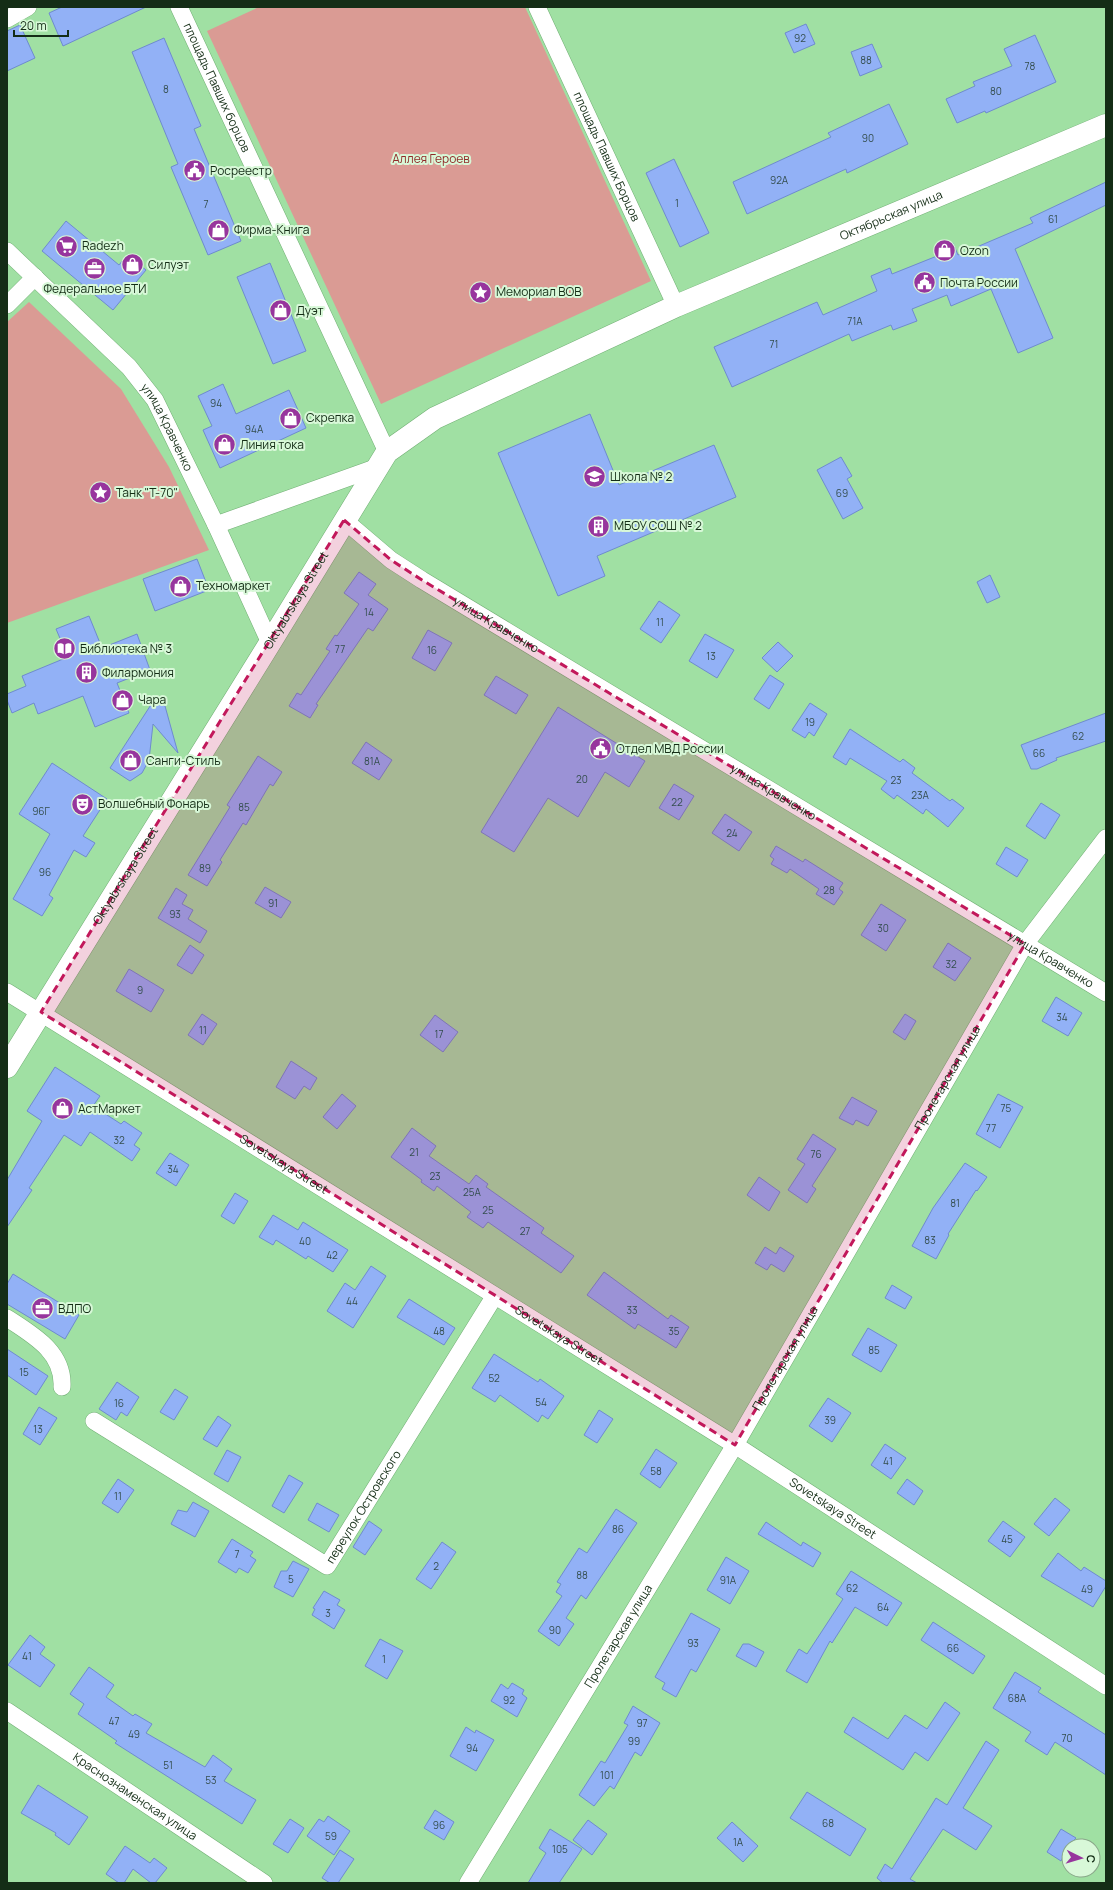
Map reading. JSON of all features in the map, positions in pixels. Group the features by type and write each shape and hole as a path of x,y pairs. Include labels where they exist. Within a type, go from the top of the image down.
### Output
{"main road":[{"name":"Октябрьская улица","path":"381,460 435,418 676,306 1106,124"},
{"name":"Oktyabrskaya Street","path":"7,1067 270,644 381,460"}],"street":[{"path":"7,19 28,7"},
{"name":"площадь Павших борцов","path":"179,7 381,460"},
{"name":"площадь Павших Борцов","path":"537,7 676,306"},
{"name":"улица Кравченко","path":"7,252 129,367 155,400 216,525 270,644"},
{"path":"7,305 35,277"},
{"path":"216,525 381,460"},
{"name":"улица Кравченко","path":"344,520 391,560 422,580 1106,993"},
{"name":"Пролетарская улица","path":"468,1883 734,1445 1025,944 1106,838"},
{"name":"Sovetskaya Street","path":"7,992 494,1297 734,1445 1106,1686"},
{"name":"переулок Островского","path":"94,1421 327,1566 494,1297"},
{"path":"7,1318 27,1331 55,1356 62,1376 62,1386"},
{"name":"Краснознаменская улица","path":"7,1710 264,1883"}],"highlighted area":[{"path":"344,520 391,560 422,580 1025,944 735,1445 41,1012"}],"green space":[{"name":"Аллея Героев","path":"259,7 525,7 651,281 381,404 207,31"},
{"path":"29,302 121,389 169,467 209,550 7,623 7,322"}],"building":[{"path":"62,7 146,7 63,46 49,13"},
{"path":"806,24 815,44 794,53 785,33"},
{"path":"20,25 35,58 7,71 7,31"},
{"path":"1035,35 1056,82 986,113 985,111 957,123 946,99 975,86 973,82 1012,66 1004,49"},
{"path":"164,38 201,126 194,129 241,241 208,255 171,167 178,164 132,52"},
{"path":"872,44 882,67 860,76 851,52"},
{"path":"889,104 908,144 847,173 846,169 747,214 733,182 831,137 828,133"},
{"path":"674,159 709,233 680,247 646,173"},
{"path":"1106,182 1106,205 1015,249 1053,338 1018,353 991,289 951,306 947,295 912,309 917,321 893,330 891,325 852,341 849,334 732,387 714,347 817,302 823,315 877,291 871,276 890,268 892,274 937,256 935,251 953,243 958,255 1033,223 1030,218"},
{"path":"66,221 119,265 127,255 146,270 113,310 42,251"},
{"path":"270,263 306,351 273,364 237,277"},
{"path":"223,384 236,414 289,390 306,428 220,468 203,430 212,426 198,396"},
{"name":"МБОУ СОШ № 2","path":"590,414 619,485 714,445 736,497 597,556 605,576 558,596 498,453"},
{"path":"841,457 852,476 847,479 863,508 843,519 817,470"},
{"path":"197,559 209,590 155,611 143,579"},
{"path":"359,572 376,584 368,595 388,609 373,631 368,628 316,704 318,705 310,718 289,706 297,693 301,695 330,651 326,649 359,604 344,593"},
{"path":"990,575 1000,597 987,603 977,582"},
{"path":"659,601 680,615 661,643 640,629"},
{"name":"Филармония","path":"89,616 102,648 137,634 150,670 117,683 129,713 95,727 83,696 38,714 34,703 12,713 7,700 7,694 26,686 22,676 68,657 56,629"},
{"path":"428,630 452,643 435,671 412,658"},
{"path":"705,634 734,650 717,678 689,661"},
{"path":"778,642 793,656 777,672 762,658"},
{"path":"770,675 784,684 769,709 754,699"},
{"path":"496,676 528,695 516,714 484,695"},
{"path":"156,697 156,699 165,706 178,753 153,724 149,760 142,773 130,781 110,768"},
{"path":"810,703 827,714 814,736 809,732 805,738 792,730"},
{"path":"558,707 645,761 629,787 605,772 578,817 548,798 514,852 481,832"},
{"path":"1106,713 1106,741 1056,758 1057,760 1037,769 1031,769 1021,745"},
{"path":"850,729 900,762 903,759 915,768 912,773 950,801 952,799 964,808 948,827 926,809 923,814 897,795 894,799 881,789 887,781 850,758 846,765 833,757"},
{"path":"366,742 392,760 379,780 352,763"},
{"path":"258,756 282,772 273,786 270,784 246,825 243,823 220,860 222,862 207,886 188,875 230,807 227,805"},
{"path":"52,763 107,799 83,836 95,843 86,857 74,850 49,895 53,898 42,916 13,899 50,834 19,814"},
{"path":"674,784 694,796 679,820 659,808"},
{"path":"1041,803 1060,815 1045,839 1026,826"},
{"path":"725,814 752,832 739,851 712,833"},
{"path":"776,846 803,862 805,859 843,883 839,889 843,892 834,905 816,894 819,889 790,869 787,873 771,864 774,859 770,856"},
{"path":"1006,847 1028,860 1017,877 996,864"},
{"path":"265,887 291,902 281,918 255,903"},
{"path":"176,888 187,895 182,904 193,910 188,919 207,931 200,943 158,918"},
{"path":"881,904 906,920 886,951 861,935"},
{"path":"948,943 971,958 955,981 933,967"},
{"path":"190,945 204,955 192,974 177,965"},
{"path":"129,969 164,990 151,1012 116,991"},
{"path":"1056,997 1082,1013 1068,1036 1042,1021"},
{"path":"202,1014 217,1024 203,1045 188,1035"},
{"path":"905,1014 916,1021 905,1040 893,1032"},
{"path":"435,1015 458,1032 443,1052 420,1035"},
{"path":"291,1061 317,1078 310,1090 304,1086 295,1099 276,1087"},
{"path":"55,1067 100,1096 93,1106 121,1124 124,1121 142,1133 134,1145 140,1149 132,1161 90,1132 81,1146 64,1135 29,1188 32,1190 7,1227 7,1180 42,1121 27,1111"},
{"path":"342,1094 356,1106 337,1129 323,1117"},
{"path":"998,1094 1023,1107 1000,1148 976,1134"},
{"path":"852,1097 877,1111 868,1126 856,1120 853,1125 839,1118"},
{"path":"412,1128 436,1146 429,1156 469,1184 476,1175 488,1184 486,1187 544,1228 541,1233 574,1256 561,1273 488,1222 483,1228 467,1217 471,1212 437,1186 434,1191 391,1157"},
{"path":"813,1134 836,1149 812,1186 816,1189 807,1203 788,1190 805,1164 797,1159"},
{"path":"170,1153 189,1165 176,1186 156,1173"},
{"path":"965,1163 987,1177 977,1191 976,1190 948,1234 949,1235 936,1259 912,1246 933,1208"},
{"path":"759,1177 780,1192 769,1211 747,1195"},
{"path":"235,1193 248,1201 234,1224 221,1216"},
{"path":"273,1215 298,1230 303,1222 348,1250 333,1272 308,1256 306,1259 276,1240 273,1245 259,1237"},
{"path":"765,1247 776,1254 780,1247 794,1256 784,1272 771,1264 767,1270 755,1263"},
{"path":"371,1266 386,1276 353,1328 327,1311 345,1283 355,1290"},
{"path":"604,1272 668,1319 671,1315 689,1327 676,1348 638,1324 635,1329 587,1295"},
{"name":"ВДПО","path":"13,1274 79,1315 65,1339 7,1304 7,1284"},
{"path":"892,1285 912,1297 905,1309 885,1298"},
{"path":"409,1299 455,1328 444,1345 397,1317"},
{"path":"868,1328 897,1345 881,1372 852,1355"},
{"path":"7,1349 48,1376 36,1395 7,1375"},
{"path":"494,1354 538,1382 540,1379 564,1396 548,1419 542,1415 538,1422 500,1395 495,1402 472,1388"},
{"path":"117,1382 139,1397 127,1416 121,1412 116,1420 99,1409"},
{"path":"175,1389 188,1397 174,1420 160,1412"},
{"path":"828,1398 851,1413 832,1442 809,1426"},
{"path":"39,1407 57,1418 40,1445 23,1434"},
{"path":"599,1410 613,1419 597,1443 584,1435"},
{"path":"218,1416 231,1425 217,1447 203,1439"},
{"path":"885,1444 906,1458 891,1479 871,1465"},
{"path":"656,1449 677,1463 660,1488 640,1474"},
{"path":"227,1450 241,1457 228,1482 214,1474"},
{"path":"289,1475 303,1483 284,1513 272,1506"},
{"path":"118,1479 134,1490 118,1513 102,1503"},
{"path":"907,1479 923,1491 914,1505 897,1493"},
{"path":"1055,1498 1070,1510 1049,1536 1034,1524"},
{"path":"193,1502 209,1511 195,1537 171,1524 178,1510 187,1512"},
{"path":"317,1503 339,1515 329,1532 308,1520"},
{"path":"616,1509 637,1523 586,1599 581,1595 566,1618 574,1624 559,1646 538,1631 562,1596 556,1592 561,1584 557,1582 579,1548 587,1553"},
{"path":"369,1521 382,1530 365,1555 353,1547"},
{"path":"1003,1521 1025,1537 1010,1557 988,1541"},
{"path":"766,1522 801,1546 803,1542 821,1553 813,1567 758,1534"},
{"path":"232,1539 253,1552 250,1556 256,1560 248,1573 239,1568 236,1573 218,1562"},
{"path":"442,1542 456,1552 431,1589 416,1579"},
{"path":"1058,1553 1081,1571 1084,1567 1106,1581 1106,1586 1093,1607 1041,1576"},
{"path":"726,1557 749,1571 730,1604 707,1590"},
{"path":"293,1561 309,1569 293,1597 274,1587 281,1571 287,1571"},
{"path":"851,1571 902,1603 887,1626 855,1607 832,1643 830,1641 807,1683 786,1671 799,1649 807,1654 843,1599 836,1594"},
{"path":"324,1591 340,1600 337,1605 345,1610 334,1629 312,1615 315,1609 313,1608"},
{"path":"691,1613 720,1629 696,1672 691,1669 676,1697 662,1689 665,1683 655,1677"},
{"path":"933,1622 985,1656 973,1674 921,1640"},
{"path":"30,1635 45,1647 40,1654 55,1665 40,1687 8,1665"},
{"path":"380,1639 403,1651 387,1679 365,1666"},
{"path":"743,1644 749,1644 764,1652 756,1667 736,1656"},
{"path":"89,1667 114,1685 106,1697 133,1716 135,1714 152,1724 146,1733 205,1767 213,1755 232,1769 224,1781 256,1800 242,1824 115,1743 117,1741 78,1714 84,1704 70,1694"},
{"path":"1015,1672 1041,1688 1038,1692 1106,1735 1106,1775 1055,1742 1047,1755 1025,1741 1031,1732 993,1708"},
{"path":"512,1683 524,1690 522,1694 527,1698 517,1717 491,1701 501,1684 508,1689"},
{"path":"945,1702 960,1713 928,1761 915,1752 903,1770 844,1732 853,1717 888,1739 905,1715 927,1729"},
{"path":"633,1706 660,1723 641,1756 635,1752 614,1789 610,1786 594,1806 579,1795 601,1761 605,1763 628,1725 624,1723"},
{"path":"466,1727 475,1733 476,1730 494,1740 476,1771 450,1756"},
{"path":"986,1741 999,1750 963,1808 992,1826 976,1850 943,1829 910,1879 917,1883 883,1883 877,1878 885,1864 892,1869 936,1798 947,1805"},
{"path":"38,1785 88,1817 69,1845 55,1835 56,1833 21,1813"},
{"path":"807,1792 866,1829 850,1856 790,1818"},
{"path":"435,1810 454,1822 444,1840 424,1828"},
{"path":"328,1816 350,1831 334,1855 307,1836 319,1819 324,1822"},
{"path":"290,1819 304,1828 288,1853 273,1844"},
{"path":"588,1820 607,1834 592,1855 573,1840"},
{"path":"732,1822 758,1846 743,1862 717,1838"},
{"path":"550,1829 582,1849 559,1883 528,1883 546,1853 539,1848"},
{"path":"1061,1829 1076,1838 1061,1838 1061,1861 1047,1852"},
{"path":"125,1846 150,1863 154,1858 167,1868 155,1883 151,1883 133,1869 124,1883 119,1883 106,1874"},
{"path":"340,1850 354,1859 338,1883 330,1883 322,1878"}],"place":[{"name":"Росреестр","path":"194,171"},
{"name":"Фирма-Книга","path":"219,230"},
{"name":"Radezh","path":"67,246"},
{"name":"Ozon","path":"945,251"},
{"name":"Силуэт","path":"132,265"},
{"name":"Федеральное БТИ","path":"95,268"},
{"name":"Почта России","path":"925,283"},
{"name":"Мемориал ВОВ","path":"481,292"},
{"name":"Дуэт","path":"281,311"},
{"name":"Скрепка","path":"290,418"},
{"name":"Линия тока","path":"224,445"},
{"name":"Школа № 2","path":"595,477"},
{"name":"Танк \"Т-70\"","path":"100,493"},
{"name":"МБОУ СОШ № 2","path":"598,526"},
{"name":"Техномаркет","path":"181,586"},
{"name":"Библиотека № 3","path":"65,649"},
{"name":"Филармония","path":"86,673"},
{"name":"Чара","path":"123,700"},
{"name":"Отдел МВД России","path":"600,749"},
{"name":"Санги-Стиль","path":"131,761"},
{"name":"Волшебный Фонарь","path":"82,804"},
{"name":"АстМаркет","path":"63,1109"},
{"name":"ВДПО","path":"43,1309"}]}
